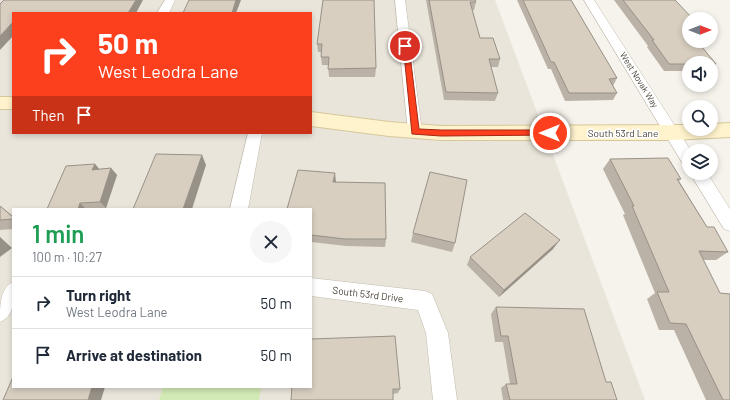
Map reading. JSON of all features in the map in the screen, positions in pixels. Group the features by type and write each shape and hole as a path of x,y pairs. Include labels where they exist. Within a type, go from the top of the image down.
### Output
{"street":[{"path":"164,12 170,0"},
{"path":"400,0 415,132"},
{"name":"West Novak Way","path":"589,0 682,149"},
{"path":"0,103 12,103"},
{"name":"South 53rd Lane","path":"312,119 415,132 441,133 672,133 730,130"},
{"path":"239,208 256,134"},
{"path":"702,180 730,224"},
{"name":"South 53rd Drive","path":"312,287 425,301 437,333 445,400"},
{"path":"0,312 12,293"}],"shaded area":[{"path":"0,0 495,0 645,400 0,400"}],"green space":[{"path":"163,388 261,388 259,400 159,400"}],"building":[{"path":"4,0 136,0 129,12 12,12 12,23 0,36 0,4"},
{"path":"189,0 236,0 232,12 183,12"},
{"path":"323,0 374,0 376,68 328,69 329,57 321,57 322,44 317,44"},
{"path":"429,0 475,0 476,2 470,2 480,38 493,38 500,59 489,59 498,93 446,92"},
{"path":"523,0 571,0 617,78 609,79 617,93 569,93 554,62 551,62"},
{"path":"623,0 675,0 686,12 682,12 682,48 703,48 709,56 682,56 682,64 669,64 652,40 654,40"},
{"path":"156,154 202,155 183,208 133,208"},
{"path":"668,158 681,179 677,179 707,227 714,227 728,252 699,251 720,293 730,294 730,400 723,400 686,324 670,323 657,292 669,292 632,206 634,206 610,159"},
{"path":"95,164 92,170 111,168 100,202 80,203 78,208 47,208 66,166"},
{"path":"298,170 335,173 333,182 385,183 386,239 345,239 312,235 312,208 287,208"},
{"path":"430,172 467,180 455,243 413,233"},
{"path":"0,206 12,216 12,219 0,220"},
{"path":"525,213 560,240 504,290 470,257"},
{"path":"496,307 584,309 606,382 611,382 617,400 510,400 506,384 517,384 508,336 501,336"},
{"path":"395,336 400,389 393,389 393,400 291,400 292,388 312,388 312,339"},
{"path":"12,379 12,388 92,388 88,400 3,400"}],"route":[{"path":"405,46 415,132 550,133"}]}
